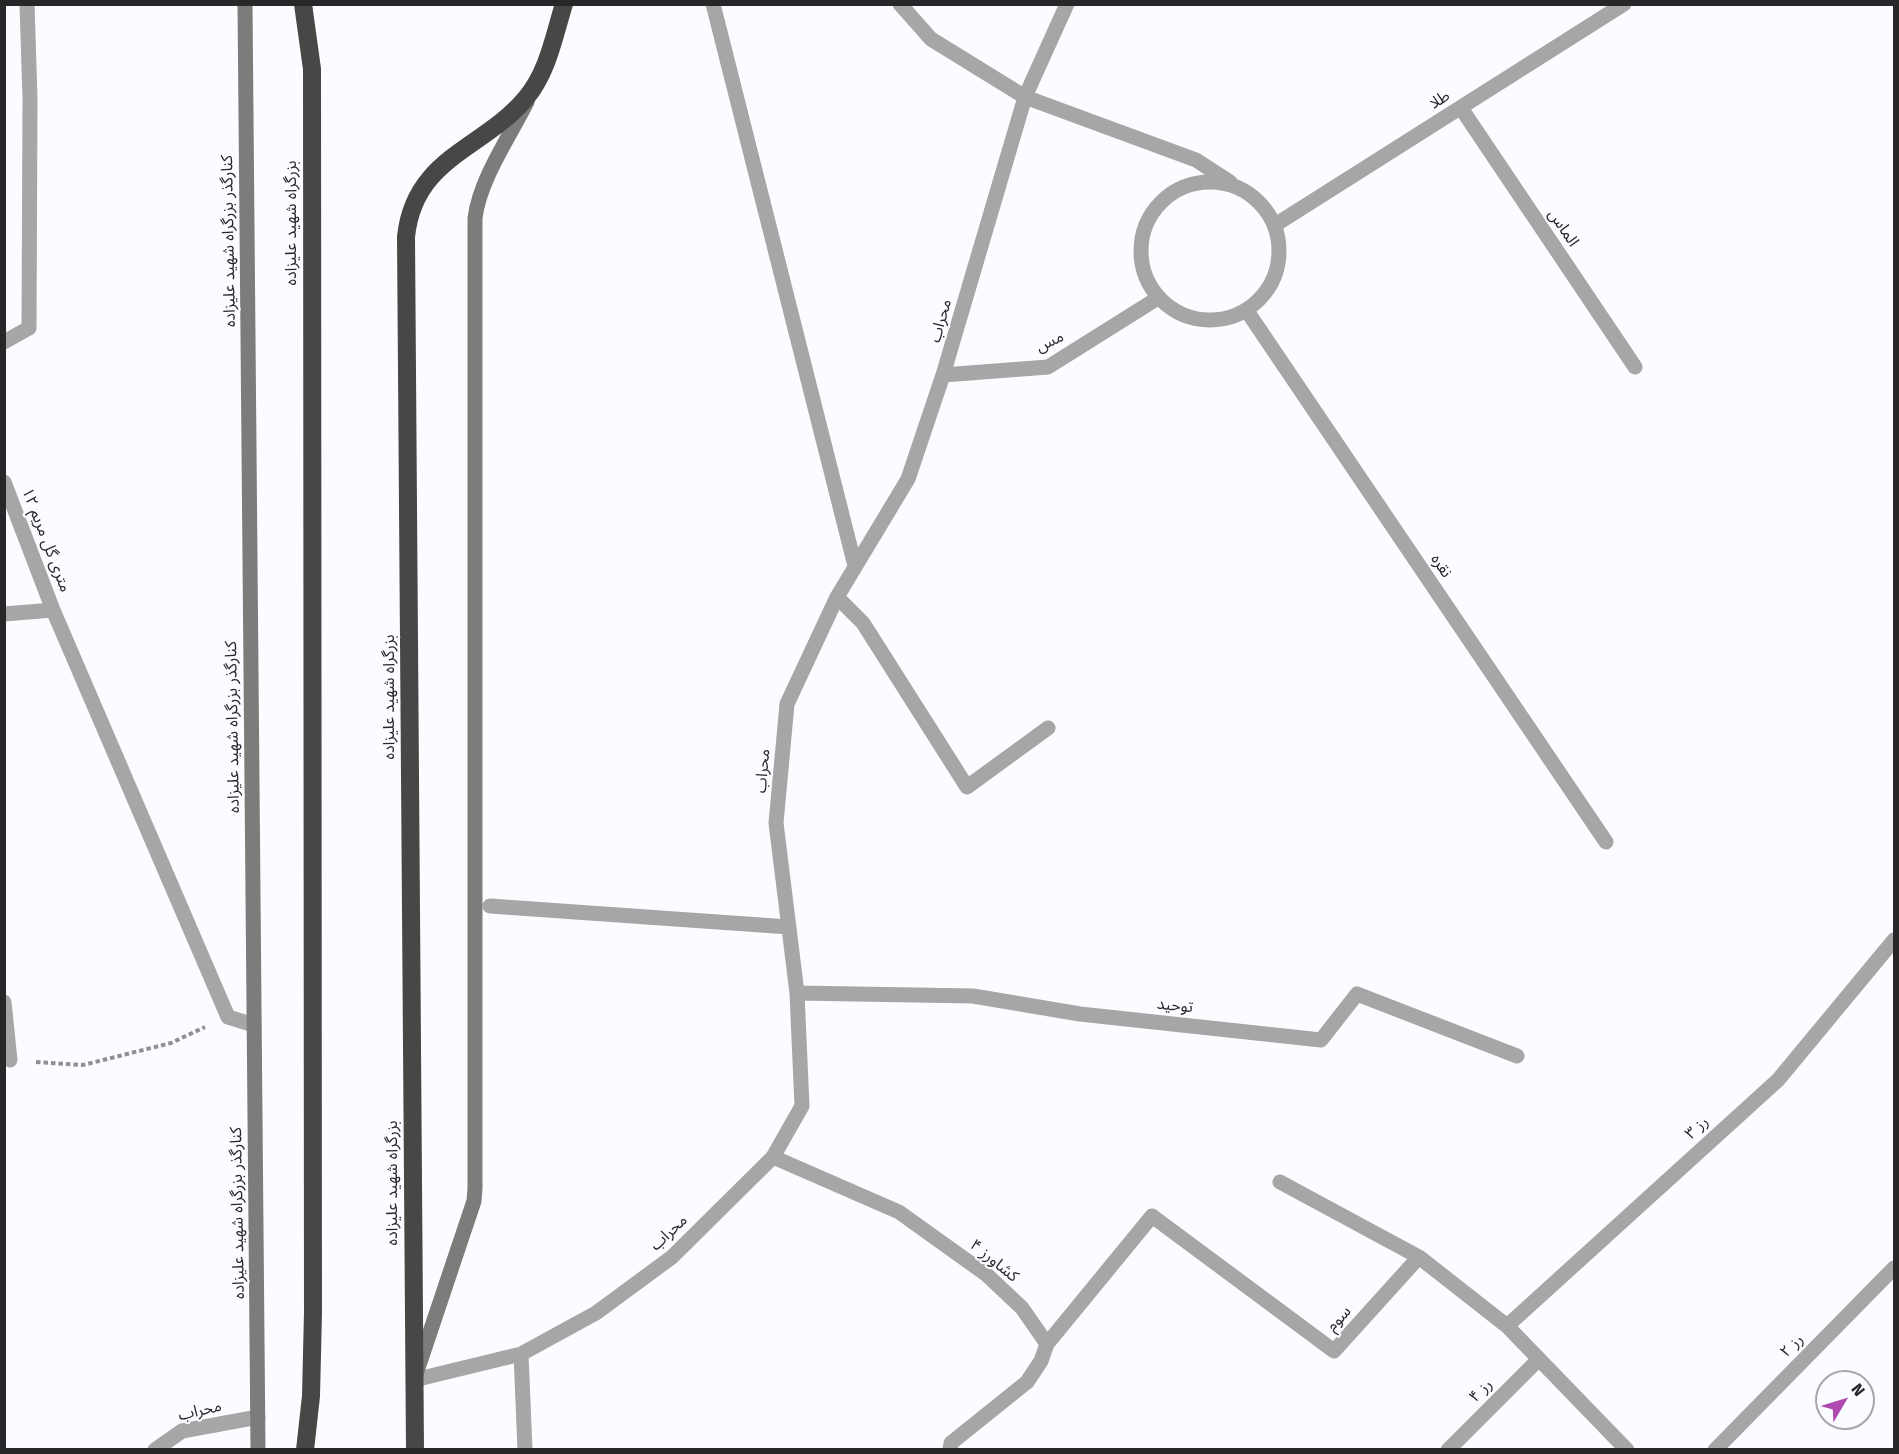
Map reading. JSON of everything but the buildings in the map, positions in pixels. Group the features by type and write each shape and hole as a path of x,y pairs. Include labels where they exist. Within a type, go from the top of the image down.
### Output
{"highway":[{"name":"بزرگراه شهید علیزاده","path":"303,4 312,69 313,1320 311,1396 305,1449"},
{"path":"311,4 312,69"},
{"path":"553,41 555,4"},
{"name":"بزرگراه شهید علیزاده","path":"415,1449 406,237 411,211 431,176 445,162 510,115 531,93 541,75 564,4"}],"main road":[{"name":"کنارگذر بزرگراه شهید علیزاده","path":"245,4 258,1449"},
{"path":"414,1380 474,1201 476,1176 475,218 478,199 541,75"}],"street":[{"path":"4,342 29,328 30,99 27,4"},
{"path":"712,4 855,566"},
{"path":"900,4 931,39 1025,97 1196,160 1243,190 1262,205 1275,225 1280,245 1279,264 1273,282 1262,298 1247,311 1225,320 1201,321 1178,313 1158,298 1147,282 1141,264 1141,244 1145,225 1155,208 1173,192 1196,183 1220,182 1243,190"},
{"name":"محراب","path":"414,1380 521,1354 596,1314 672,1257 773,1157 802,1106 797,993 776,823 787,704 837,597 908,478 944,375 1025,97 1067,4"},
{"name":"طلا","path":"1275,225 1624,4"},
{"name":"الماس","path":"1461,108 1635,367"},
{"name":"مس","path":"944,375 1048,367 1158,298"},
{"name":"نقره","path":"1247,311 1606,842"},
{"name":"۱۲ متری گل مریم","path":"4,482 53,610 228,1017"},
{"path":"837,597 863,623 967,786 1048,728"},
{"path":"4,614 53,610"},
{"path":"490,906 789,927"},
{"name":"رز ۳","path":"1507,1326 1778,1080 1894,940"},
{"name":"توحید","path":"797,993 973,996 1080,1014 1321,1040 1358,994 1517,1056"},
{"path":"4,1002 10,1060"},
{"path":"228,1017 254,1025"},
{"name":"کشاورز ۴","path":"773,1157 899,1212 987,1275 1022,1308 1047,1344"},
{"path":"1280,1182 1419,1257 1507,1326 1627,1449"},
{"name":"سوم","path":"1047,1344 1152,1216 1335,1351 1419,1257"},
{"name":"رز ۲","path":"1715,1449 1894,1268"},
{"path":"950,1449 951,1443 1027,1382 1041,1361 1047,1344"},
{"path":"521,1354 525,1449"},
{"name":"رز ۴","path":"1448,1449 1539,1359"},
{"name":"محراب","path":"155,1449 182,1431 258,1418"}],"path":[{"path":"10,1060 84,1065 171,1043 228,1017"}]}
